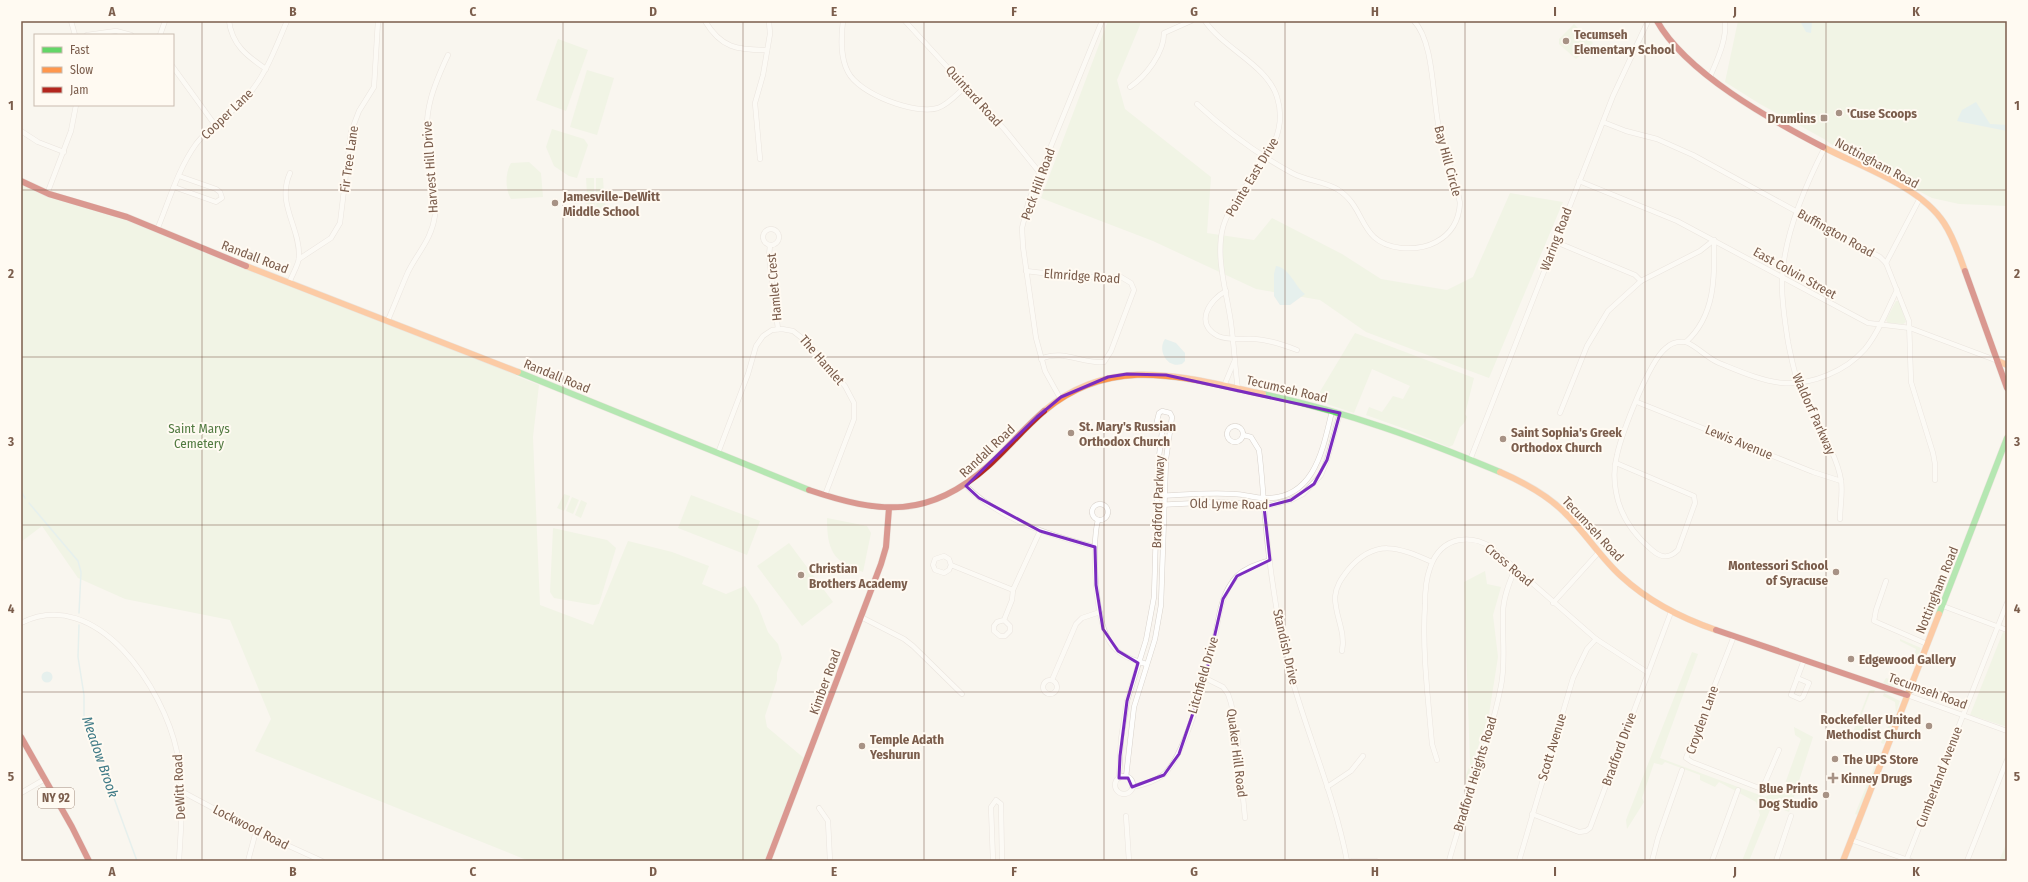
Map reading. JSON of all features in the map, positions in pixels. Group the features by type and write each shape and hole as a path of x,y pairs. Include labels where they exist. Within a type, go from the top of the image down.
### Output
{"street":[{"path":"71,21 75,34"},
{"path":"160,34 165,21"},
{"path":"229,21 233,38 239,48 266,69"},
{"name":"Cooper Lane","path":"157,230 174,187 196,144 255,88 266,69 286,21"},
{"name":"Fir Tree Lane","path":"299,259 331,238 340,223 351,132 359,111 374,87 378,21"},
{"path":"705,21 712,33 723,43 753,50 767,50"},
{"path":"760,159 755,103 767,50 770,21"},
{"path":"843,21 842,54 844,63 853,79 868,91 898,103 928,109 944,105 965,87"},
{"name":"Quintard Road","path":"906,21 1005,130 1040,173"},
{"name":"Peck Hill Road","path":"1060,398 1041,359 1036,338 1026,272 1022,228 1027,207 1040,173 1102,21"},
{"path":"1130,87 1143,78 1164,42 1164,33 1191,21"},
{"name":"Pointe East Drive","path":"1205,21 1220,39 1263,74 1277,97 1280,110 1279,133 1266,158 1233,203 1223,228 1221,249 1238,390"},
{"name":"Bay Hill Circle","path":"1197,104 1225,130 1266,158 1293,174 1324,183 1340,191 1355,207 1368,231 1385,245 1405,248 1422,248 1429,246 1447,235 1458,218 1460,203 1439,131 1427,45 1421,29 1414,21"},
{"name":"Waring Road","path":"1470,460 1579,181 1603,122 1648,21"},
{"name":"Nottingham Road","path":"1657,21 1674,44 1710,77 1738,98 1920,198 1940,215 1948,228 2007,388"},
{"path":"1710,77 1725,35 1725,21"},
{"path":"92,34 109,31 126,34"},
{"name":"Harvest Hill Drive","path":"388,320 409,270 423,249 434,221 436,200 427,144 427,113 434,84 448,55"},
{"path":"174,68 215,125"},
{"path":"47,194 71,131 76,106"},
{"name":"Buffington Road","path":"1603,122 1673,146 1797,211 1880,257 1886,263 1910,328 1911,382 1933,453 1935,464 1934,480"},
{"path":"21,131 38,142 64,152"},
{"name":"Waldorf Parkway","path":"1825,147 1797,211 1782,278 1785,327 1798,382 1812,415 1833,455 1841,481 1840,519"},
{"path":"289,282 299,259 295,229 284,198 286,181 290,173"},
{"path":"174,187 216,202 222,198 220,192 216,189 179,176"},
{"name":"Randall Road","path":"21,181 47,194 116,214 388,320 824,495 849,503 889,508 903,508 929,503 966,486 987,469 1037,417 1060,398"},
{"name":"East Colvin Street","path":"1579,181 1670,218 1714,240 1852,316 1868,323 1910,328 2007,365"},
{"path":"1886,263 1920,198"},
{"path":"1560,413 1578,365 1598,325 1614,304 1641,281 1700,250 1714,240"},
{"path":"1686,342 1697,330 1710,303 1714,278 1714,240"},
{"path":"1556,242 1635,275 1641,281"},
{"name":"Hamlet Crest","path":"770,245 769,256 778,329"},
{"name":"Elmridge Road","path":"1026,272 1076,277 1121,277 1131,283 1134,290 1111,352 1104,362 1057,355 1048,356 1041,359"},
{"path":"1616,462 1694,496 1695,503 1678,550 1673,555 1667,557 1654,552 1642,542 1625,521 1616,492 1616,462 1622,440 1652,365 1659,354 1666,347 1676,342 1686,342 1718,363 1752,376 1783,383 1798,382 1825,376 1854,359 1865,349 1897,290"},
{"path":"1226,291 1213,300 1208,306 1206,312 1207,322 1211,330 1218,336 1272,342 1297,350"},
{"path":"718,453 748,374 756,346 763,336 778,329"},
{"name":"The Hamlet","path":"778,329 788,329 800,335 845,386 854,403 854,419 824,495"},
{"name":"Pointe East Drive","path":"1224,386 1234,362"},
{"name":"Tecumseh Road","path":"1060,398 1098,380 1127,374 1166,374 1332,411 1405,433 1512,478 1546,497 1576,523 1599,552 1627,582 1644,596 1671,612 1690,621 1907,695 2007,731"},
{"name":"Lewis Avenue","path":"1637,402 1813,472 1841,481"},
{"name":"Bradford Parkway","path":"1126,777 1134,707 1155,638 1161,605 1166,459 1172,417 1170,413 1162,411 1157,416 1157,421 1162,432 1157,496 1154,597 1146,640 1128,701 1121,739 1119,778 1115,786 1119,792 1126,794 1132,788"},
{"name":"Old Lyme Road","path":"1157,496 1234,494 1273,498 1292,491 1312,475 1322,449 1332,411"},
{"name":"Old Lyme Road","path":"1157,505 1241,502 1264,506 1291,500 1303,494 1321,475 1327,460 1340,413"},
{"name":"Standish Drive","path":"1243,435 1251,437 1259,450 1270,560 1280,628 1298,698 1343,836 1347,861"},
{"name":"Nottingham Road","path":"1843,861 2007,438"},
{"path":"966,486 979,498 1001,512 1040,530 1095,547"},
{"name":"Kimber Road","path":"768,861 861,617 886,547 889,508"},
{"path":"1098,520 1095,547 1096,585 1103,629 1111,645 1126,657 1146,664"},
{"path":"1004,620 1012,600 1013,590 1040,530"},
{"name":"Cross Road","path":"1437,760 1432,744 1424,632 1425,589 1432,562 1446,544 1454,541 1472,539 1491,547 1553,603 1596,639 1647,672"},
{"path":"1342,651 1344,640 1335,596 1340,579 1352,566 1366,553 1386,547 1398,549 1432,562"},
{"path":"1553,603 1599,552"},
{"name":"Litchfield Drive","path":"1132,788 1157,778 1171,766 1178,754 1204,678 1221,605 1229,587 1244,570 1270,560"},
{"path":"951,565 1013,590"},
{"name":"Bradford Heights Road","path":"1449,861 1459,822 1488,742 1501,685 1504,649 1503,606 1515,569"},
{"path":"1886,581 1876,610 1874,621 1927,644"},
{"name":"Cumberland Avenue","path":"1908,860 2007,603"},
{"path":"1943,606 2007,630"},
{"path":"1052,680 1076,624 1082,618 1100,612"},
{"name":"Bradford Drive","path":"1532,814 1579,832 1586,831 1590,828 1647,672 1671,612"},
{"name":"DeWitt Road","path":"21,623 43,616 71,617 99,630 122,648 151,685 171,726 178,753 181,791 179,861"},
{"path":"861,617 904,639 962,694"},
{"name":"Croyden Lane","path":"1734,636 1686,758 1692,762 1760,788 1764,785 1779,750"},
{"name":"Scott Avenue","path":"1519,861 1573,678 1587,649 1596,639"},
{"path":"1797,678 1809,683 1803,697 1800,699 1791,695 1797,678 1804,660"},
{"name":"Quaker Hill Road","path":"1204,678 1223,687 1228,694 1231,703 1237,734 1245,818"},
{"name":"NY 92","path":"21,736 72,827 89,861"},
{"path":"1327,786 1347,774 1363,756"},
{"path":"1968,861 2007,760"},
{"path":"1652,861 1658,838 1682,770"},
{"path":"1119,778 1126,777 1130,780 1132,788"},
{"path":"21,793 45,779"},
{"path":"1712,861 1738,790"},
{"name":"Lockwood Road","path":"181,791 256,831 321,861"},
{"path":"993,861 991,807 996,800 1001,804 1002,861"},
{"path":"819,808 828,821 830,861"},
{"path":"1126,816 1129,861"},
{"path":"1776,861 1791,816"},
{"path":"248,861 256,831"},
{"path":"1851,840 1908,860"},
{"path":"1352,861 1376,861"}],"highlighted area":[{"path":"1127,374 1166,375 1340,413 1327,460 1314,484 1291,500 1264,507 1270,560 1237,576 1223,599 1205,678 1179,754 1164,775 1132,787 1128,778 1119,778 1120,756 1127,701 1138,663 1118,651 1103,629 1096,585 1095,547 1040,531 979,498 966,486 1037,417 1061,397 1108,377"}],"green space":[{"path":"1108,21 1140,21 1140,25 1117,80 1125,109 1211,177 1207,233 1254,240 1272,218 1342,254 1381,279 1447,290 1473,277 1510,193 1563,202 1489,378 1366,332 1320,300 1256,289 1153,241 1041,198"},
{"path":"1738,21 2007,21 2007,206 1959,204 1932,198 1835,147 1824,139 1760,104 1725,82"},
{"path":"1574,24 1593,43 1576,59 1559,44 1559,39"},
{"path":"558,39 588,50 566,111 536,100"},
{"path":"587,70 614,78 597,135 570,127"},
{"path":"552,129 584,139 588,145 577,178 569,176 554,166 546,147"},
{"path":"529,162 541,173 543,197 511,199 507,186 509,167 511,163"},
{"path":"586,178 594,178 594,194 587,194"},
{"path":"596,178 603,178 604,194 596,194"},
{"name":"Saint Marys Cemetery","path":"21,181 29,186 99,208 516,371 516,376 539,385 533,437 540,605 593,625 628,541 672,552 709,566 702,584 726,594 745,586 758,606 768,632 778,644 782,658 777,673 777,680 765,716 767,727 805,759 765,861 529,861 255,751 271,719 230,620 125,599 78,578 42,526 21,542"},
{"path":"605,199 606,217 597,217 596,200"},
{"path":"586,200 595,200 596,217 587,218"},
{"path":"1896,301 1899,301 1906,322 1903,324 1888,323 1886,320"},
{"path":"1355,333 1474,378 1465,414 1467,417 1465,422 1460,427 1453,445 1449,447 1366,415 1369,407 1382,412 1393,396 1403,399 1410,386 1372,369 1354,413 1315,400"},
{"path":"564,494 570,496 564,511 557,508"},
{"path":"691,495 760,521 747,555 678,528"},
{"path":"572,497 579,500 573,514 566,511"},
{"path":"581,500 587,503 581,518 575,515"},
{"path":"827,518 867,526 871,533 863,572 844,564 833,553 828,538"},
{"path":"553,528 607,540 616,548 599,604 594,605 554,598 550,592"},
{"path":"789,543 833,602 802,626 757,566"},
{"path":"1485,571 1487,584 1501,587 1493,615 1498,657 1489,714 1466,784 1466,775 1470,765 1464,582"},
{"path":"2003,632 2007,633 2007,727 1970,715"},
{"path":"1900,639 1921,648 1918,657 1914,656 1916,649 1900,641"},
{"path":"1692,652 1698,654 1660,758 1765,797 1773,793 1781,795 1801,739 1795,735 1794,727 1813,737 1789,812 1784,810 1782,807 1772,805 1749,861 1742,861 1760,815 1756,802 1719,782 1715,787 1700,780 1700,775 1665,762 1662,765 1654,763 1642,798 1644,802 1627,829 1626,820"},
{"path":"1886,678 1896,681 1906,678 1909,681 1901,687 1890,686 1883,683"},
{"path":"1875,690 1874,693 1870,693 1858,724 1884,734 1891,721 1893,722 1884,744 1881,743 1882,740 1855,730 1853,732 1869,691"},
{"path":"1884,693 1900,701 1896,713 1895,702 1883,696"},
{"path":"1881,750 1879,765 1858,815 1855,814"},
{"path":"2007,842 2007,861 1999,861"}],"water":[{"path":"1800,21 1812,21 1811,33 1806,32"},
{"path":"1976,102 1990,124 2007,125 2007,131 1957,121 1962,110"},
{"path":"1276,266 1285,270 1305,294 1290,305 1280,305 1274,296 1274,274"},
{"path":"1165,339 1176,343 1185,353 1185,361 1182,364 1172,364 1165,358 1162,348"},
{"path":"45,672 49,672 51,673 51,681 45,682 42,679 42,675"}],"waterway":[{"name":"Meadow Brook","path":"21,491 25,498"},
{"name":"Meadow Brook","path":"29,503 78,561 81,572 79,613"},
{"name":"Meadow Brook","path":"79,625 78,657 84,695 84,716 137,861"}],"traffic: fast":[{"path":"518,372 809,490"},
{"path":"1263,394 1324,409 1383,427 1441,448 1500,472"},
{"path":"1939,614 2007,438"}],"traffic: slow":[{"path":"1823,147 1889,179 1920,198 1933,210 1948,229 1965,271"},
{"path":"246,266 518,372"},
{"path":"1998,361 2007,365"},
{"path":"1044,411 1070,393 1096,382 1123,376 1150,375 1177,377 1263,394"},
{"path":"1500,472 1534,489 1550,500 1572,520 1613,569 1643,594 1690,620 1716,630"},
{"path":"1843,861 1939,614"}],"traffic: jam":[{"path":"1657,21 1670,40 1688,59 1709,77 1755,109 1823,147"},
{"path":"21,181 49,194 127,217 246,266"},
{"path":"1965,271 2007,388"},
{"path":"809,490 859,504 881,507 903,507 924,503 945,495 966,483 988,466 1029,424 1044,411"},
{"path":"768,861 881,564 886,547 889,508"},
{"path":"1716,630 1907,695"},
{"path":"21,737 72,827 89,861"}],"place":[{"name":"Tecumseh Elementary School","path":"1566,41"},
{"name":"'Cuse Scoops","path":"1839,113"},
{"name":"Drumlins","path":"1824,118"},
{"name":"Jamesville-DeWitt Middle School","path":"555,203"},
{"name":"St. Mary's Russian Orthodox Church","path":"1071,433"},
{"name":"Saint Sophia's Greek Orthodox Church","path":"1503,439"},
{"name":"Montessori School of Syracuse","path":"1836,572"},
{"name":"Christian Brothers Academy","path":"801,575"},
{"name":"Edgewood Gallery","path":"1851,659"},
{"name":"Rockefeller United Methodist Church","path":"1929,726"},
{"name":"Temple Adath Yeshurun","path":"862,746"},
{"name":"The UPS Store","path":"1835,759"},
{"name":"Kinney Drugs","path":"1833,778"},
{"name":"Blue Prints Dog Studio","path":"1826,795"}]}
